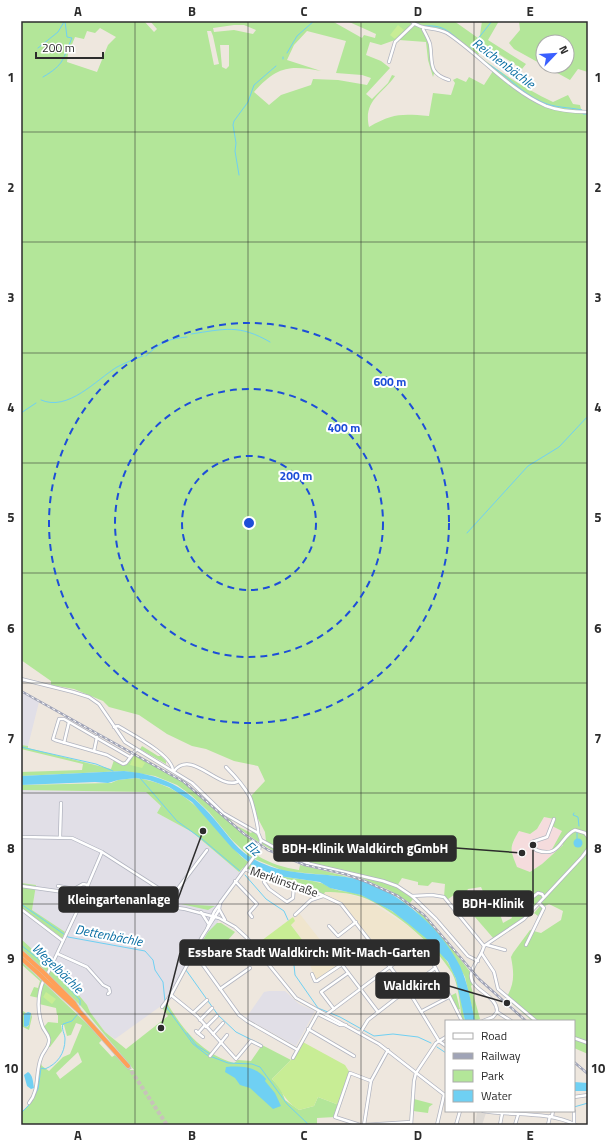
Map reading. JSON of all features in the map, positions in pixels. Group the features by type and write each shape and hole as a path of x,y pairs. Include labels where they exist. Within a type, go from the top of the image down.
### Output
{"highway":[{"path":"21,952 40,973"},
{"path":"21,958 74,1003 79,1011 128,1066"}],"street":[{"path":"411,21 422,29 428,40 430,58 435,73 441,78 449,80"},
{"path":"389,62 395,42 414,24"},
{"path":"422,29 438,28 447,32 501,76 545,106 567,111 588,112"},
{"path":"22,678 89,697 99,704 124,741 136,750 174,771 192,783 223,813 258,833 263,840 288,855 304,862 383,881 397,886 412,896 436,919 468,956 478,961"},
{"path":"130,757 70,722 62,718 59,719 53,739 107,755 123,764 130,757 136,750"},
{"path":"64,743 70,722"},
{"path":"114,727 118,726 154,748 172,764 174,771"},
{"path":"94,751 97,737"},
{"path":"174,771 179,765 183,764 202,769 226,782 237,782"},
{"path":"226,767 250,797 253,813 259,826 258,833"},
{"path":"60,837 61,803"},
{"path":"554,819 547,837 532,842 536,850 553,850 559,848 571,831 575,830 585,833 588,837"},
{"path":"21,837 72,838 102,852 165,892 170,899"},
{"path":"162,1005 171,995 220,903 256,854 263,840"},
{"path":"485,1020 493,1017 496,1012 496,1005 473,982 471,973 486,946 524,919 540,904 544,897 578,862 588,848"},
{"path":"168,907 170,899 207,850"},
{"path":"29,1103 34,1095 41,1058 49,1044 48,1036 42,1028 39,991 58,954 79,905 89,887 102,852"},
{"name":"Merklinstraße","path":"246,868 265,878 294,885 341,904 408,990 439,1041"},
{"path":"265,878 264,882 269,889 287,902 293,898 294,885"},
{"path":"235,881 257,904 249,913 252,917"},
{"path":"58,886 74,889 83,884 89,887 95,896"},
{"path":"21,886 201,912 226,921 247,938 294,996 340,1025 346,1025"},
{"path":"73,893 79,905"},
{"path":"502,913 510,915 538,893 542,894 544,897"},
{"path":"412,896 432,895 444,897 486,946 505,950"},
{"name":"Merklinstraße","path":"295,915 311,900 323,896"},
{"path":"207,929 208,924 219,909 220,903"},
{"path":"526,945 544,908 540,904"},
{"path":"21,909 64,939"},
{"path":"219,909 226,921"},
{"path":"201,912 208,924"},
{"path":"329,926 338,936 356,922"},
{"path":"312,974 316,982 336,968 343,966 372,943"},
{"path":"327,1014 419,945 423,945 461,1020"},
{"path":"58,954 87,967 103,985 110,988 110,992 108,994"},
{"path":"482,954 494,972 498,989 535,1020"},
{"path":"192,955 203,965 233,1008 247,1021 296,1049"},
{"path":"343,966 378,1012"},
{"path":"220,989 250,968"},
{"path":"361,1031 368,1020 435,968"},
{"path":"333,1010 321,992 348,973"},
{"path":"171,995 193,1013 221,1041 236,1059 251,1041 261,1046"},
{"path":"422,1011 449,997"},
{"path":"193,1013 207,1000"},
{"path":"200,1020 212,1008"},
{"path":"318,1012 327,1014 346,1025 361,1031 388,1050 416,1074 445,1095 437,1125"},
{"path":"293,1058 296,1049 318,1012"},
{"path":"496,1012 509,1020"},
{"path":"202,1037 197,1032 217,1016"},
{"path":"213,1034 223,1023"},
{"path":"308,1029 354,1056"},
{"path":"210,1056 227,1035"},
{"path":"371,1081 350,1073 334,1117 360,1125 411,1123 414,1081 416,1074 434,1045 445,1038"},
{"path":"575,1038 588,1043"},
{"path":"439,1041 445,1045"},
{"path":"364,1125 371,1081 388,1050"},
{"path":"575,1097 588,1095"},
{"path":"456,1125 460,1112"},
{"path":"489,1112 551,1116 575,1124 574,1112"},
{"path":"515,1125 520,1112"},
{"path":"548,1125 553,1112"},
{"path":"500,1125 502,1114"}],"shaded area":[{"path":"22,693 39,702 28,746 21,745"},
{"path":"21,790 146,792 161,806 157,813 192,832 239,872 244,867 244,873 223,902 218,922 204,939 185,970 172,998 115,1039 105,1032 90,1012 87,1005 21,939 21,907 62,938 64,933 32,910 36,885 21,883"},
{"path":"544,817 554,819 562,831 563,845 542,864 530,872 517,868 511,850 516,835 521,830 530,834 540,826"},
{"path":"324,892 340,892 366,899 408,926 425,941 405,956 392,945 383,954 379,949 386,945 384,941 375,944 372,940 371,941 341,904 323,896"},
{"path":"299,913 339,964 318,980 315,980 307,955 301,947 303,941 291,924 295,921 293,918"},
{"path":"285,991 299,1004 315,1011 296,1046 246,1018 264,992"},
{"path":"477,1112 486,1113 482,1125 475,1125"}],"green space":[{"path":"21,21 144,21 154,32 157,29 150,21 332,21 362,38 364,35 375,38 376,34 347,21 454,21 478,38 480,35 482,21 499,21 488,40 526,64 522,69 485,45 478,55 505,75 543,97 553,102 568,95 573,104 580,105 581,109 588,113 588,1038 586,1042 588,1043 588,1054 575,1048 575,1020 531,1020 506,998 512,983 513,968 511,957 513,953 530,930 541,933 561,920 563,911 549,904 543,907 538,916 534,913 541,905 540,904 532,912 494,939 455,894 447,900 444,897 445,884 432,882 428,886 418,885 418,882 402,878 397,886 413,899 410,903 389,890 354,875 310,864 288,855 266,841 265,832 254,811 251,796 265,781 258,766 234,761 206,749 192,746 167,734 139,715 109,707 103,701 74,689 51,685 51,681 21,660","holes":["244,25 256,30 253,34 234,30 214,32 213,28","100,28 116,37 108,45 97,72 67,62 68,54 75,37 84,39 87,31 95,33","425,30 448,34 493,71 484,85 469,77 466,82 457,78 453,80 455,83 451,95 433,93 429,116 404,115 392,117 369,127 368,118 371,104 395,76 392,75 388,83 372,99 366,94 390,68 381,61 366,55 370,42 381,45 395,40 398,42 399,40 426,42 428,60 433,77 435,70 431,58 429,39","207,31 211,31 213,36 219,64 214,65","307,31 346,41 336,73 362,75 371,78 367,85 338,80 313,79 311,85 281,95 269,105 254,92 262,83 277,72 292,68 321,71 287,60 294,45","220,45 229,45 229,66 226,69 222,67","544,817 554,819 552,826 562,831 551,851 562,844 563,845 542,864 530,872 517,867 512,852 512,845 519,831 530,834 537,829","481,887 486,898 482,900 465,894 468,889","499,900 507,908 512,918 503,923 496,902"]},
{"path":"519,21 588,21 588,72 578,69 575,73 575,34 535,34 535,61 514,49 509,43 520,30"},
{"path":"398,25 404,30 395,39 390,35"},
{"path":"559,74 574,74 570,80"},
{"path":"21,745 111,769 114,760 123,766 134,754 173,775 195,791 260,847 258,856 262,859 288,868 299,870 300,865 347,877 284,871 250,857 232,840 209,812 191,795 177,785 155,776 124,771 21,776 21,772 82,770 83,764 21,749"},
{"path":"142,746 158,756 161,756 166,761 166,764 140,749"},
{"path":"134,756 145,763 142,768 130,765"},
{"path":"136,778 164,785 175,791 196,806 242,857 262,870 278,876 321,883 330,888 357,894 387,908 401,917 427,938 448,962 458,985 465,1020 462,1020 459,996 454,978 444,962 414,930 379,905 362,897 351,894 325,892 323,896 259,877 244,867 239,872 192,832 157,813 161,806 146,792 21,790 21,785 111,783 118,780"},
{"path":"236,825 251,833 253,831 287,858 254,839"},
{"path":"348,878 383,889 398,897 412,906 426,918 471,973 473,984 471,986 480,1019 475,1020 465,977 451,952 415,910 397,897 378,888"},
{"path":"21,883 36,885 32,910 65,932 62,938 21,907"},
{"path":"181,904 215,906 208,910"},
{"path":"293,917 295,921 291,925 303,941 301,947 290,954 280,942 265,953 257,944"},
{"path":"217,923 221,923 235,932 206,965 195,953 208,932"},
{"path":"21,939 68,982 87,1005 90,1012 105,1032 126,1049 168,1016 161,1006 166,1001 186,1031 203,1047 223,1059 234,1063 238,1060 251,1061 262,1045 291,1060 272,1079 281,1089 285,1100 299,1110 314,1106 318,1097 339,1105 335,1117 317,1118 317,1125 21,1125 21,1112 26,1108 33,1096 40,1061 42,1066 49,1071 63,1057 70,1054 82,1025 76,1023 71,1035 67,1036 64,1025 61,1025 62,1031 50,1047 48,1047 49,1040 43,1028 48,1022 58,1023 56,1008 39,1004 39,998 30,996 34,987 38,988 40,981 21,964 21,961 103,1039 99,1043 112,1057 115,1055 129,1070 134,1070 80,1005 21,949","holes":["78,1052 82,1062 60,1079 56,1073"]},
{"path":"46,992 56,999 52,1004 43,997"},
{"path":"456,993 460,1009 457,1010 450,996"},
{"path":"23,1011 26,1013 24,1026 27,1027 29,1025 31,1013 32,1017 29,1030 21,1026"},
{"path":"301,1041 345,1065 350,1073 339,1105 318,1097 314,1106 299,1110 287,1100 272,1079 291,1060"},
{"path":"414,1099 433,1104 429,1107 428,1113 413,1111"}],"water":[{"path":"124,771 154,776 167,781 189,795 210,814 243,852 264,864 286,871 346,877 363,881 380,888 397,898 427,921 451,950 465,979 475,1020 465,1020 456,979 448,962 428,940 392,911 361,895 330,888 320,882 272,875 254,867 232,848 192,802 169,787 149,780 136,778 108,783 95,782 21,785 21,776"},
{"path":"578,838 583,843 578,848 573,843"},
{"path":"28,1012 31,1013 29,1025 26,1027 24,1026 24,1014"},
{"path":"226,1067 243,1067 253,1069 258,1072 266,1079 265,1081 275,1093 281,1106 273,1109 250,1088 240,1085 235,1078 225,1072"},
{"path":"28,1072 33,1081 34,1088 31,1089 27,1086 24,1075"},
{"path":"575,1082 588,1083 588,1091 575,1091"}],"waterway":[{"path":"43,77 55,69 62,61 72,38 67,37 65,21"},
{"path":"287,53 297,36 314,21"},
{"path":"470,49 492,21"},
{"path":"38,48 58,32 64,22"},
{"name":"Reichenbächle","path":"425,26 440,27 451,33 460,41"},
{"name":"Reichenbächle","path":"485,62 534,98 552,105 582,110 583,114 588,114"},
{"path":"239,175 235,151 236,143 233,125 234,121 248,102 254,85 276,66"},
{"path":"191,334 232,329 249,332 270,342"},
{"path":"146,356 156,347 165,342 187,337"},
{"path":"41,400 51,403 61,402 71,398 81,393 117,367 143,356"},
{"path":"21,413 36,403"},
{"path":"467,533 528,466 559,447 588,416"},
{"path":"21,747 96,764 113,771"},
{"path":"140,778 177,821 202,839 240,871"},
{"path":"574,813 573,815 578,817 579,826"},
{"path":"577,832 577,839"},
{"path":"245,875 266,899 284,911 288,920"},
{"name":"Dettenbächle","path":"21,904 68,937 145,951 153,960 155,970 163,982 165,1002"},
{"name":"Wegelbächle","path":"21,945 52,970 80,1000 80,1005"},
{"path":"297,959 294,965 295,975 318,1008 340,1017 374,1036 393,1034 418,1037 431,1043"},
{"path":"186,970 218,1015 236,1032 262,1045"},
{"name":"Dettenbächle","path":"165,1004 168,1009"},
{"name":"Dettenbächle","path":"165,1005 193,1044 207,1055 228,1063 252,1064 260,1067 287,1104 309,1125"},
{"name":"Wegelbächle","path":"31,1102 38,1089 41,1068 45,1069 49,1067 57,1061 62,1054 65,1044 62,1028 63,1024 72,1021 77,1015"},
{"name":"Dettenbächle","path":"187,1033 196,1045 210,1054"},
{"path":"437,1047 445,1052"},
{"path":"575,1107 588,1103"},
{"name":"Wegelbächle","path":"21,1113 29,1105"}],"tunnel":[{"path":"128,1066 167,1125"}],"railway":[{"path":"21,691 184,782 244,834 268,850 305,865 345,874 398,896 424,915 479,979 525,1020"},
{"path":"575,1063 588,1074"}],"place":[{"name":"Kleingartenanlage","path":"203,831"},
{"name":"BDH-Klinik","path":"533,845"},
{"name":"BDH-Klinik Waldkirch gGmbH","path":"522,853"},
{"name":"Waldkirch","path":"507,1003"},
{"name":"Essbare Stadt Waldkirch: Mit-Mach-Garten","path":"161,1028"}],"water label":[{"name":"Elz","path":"253,848"}]}
